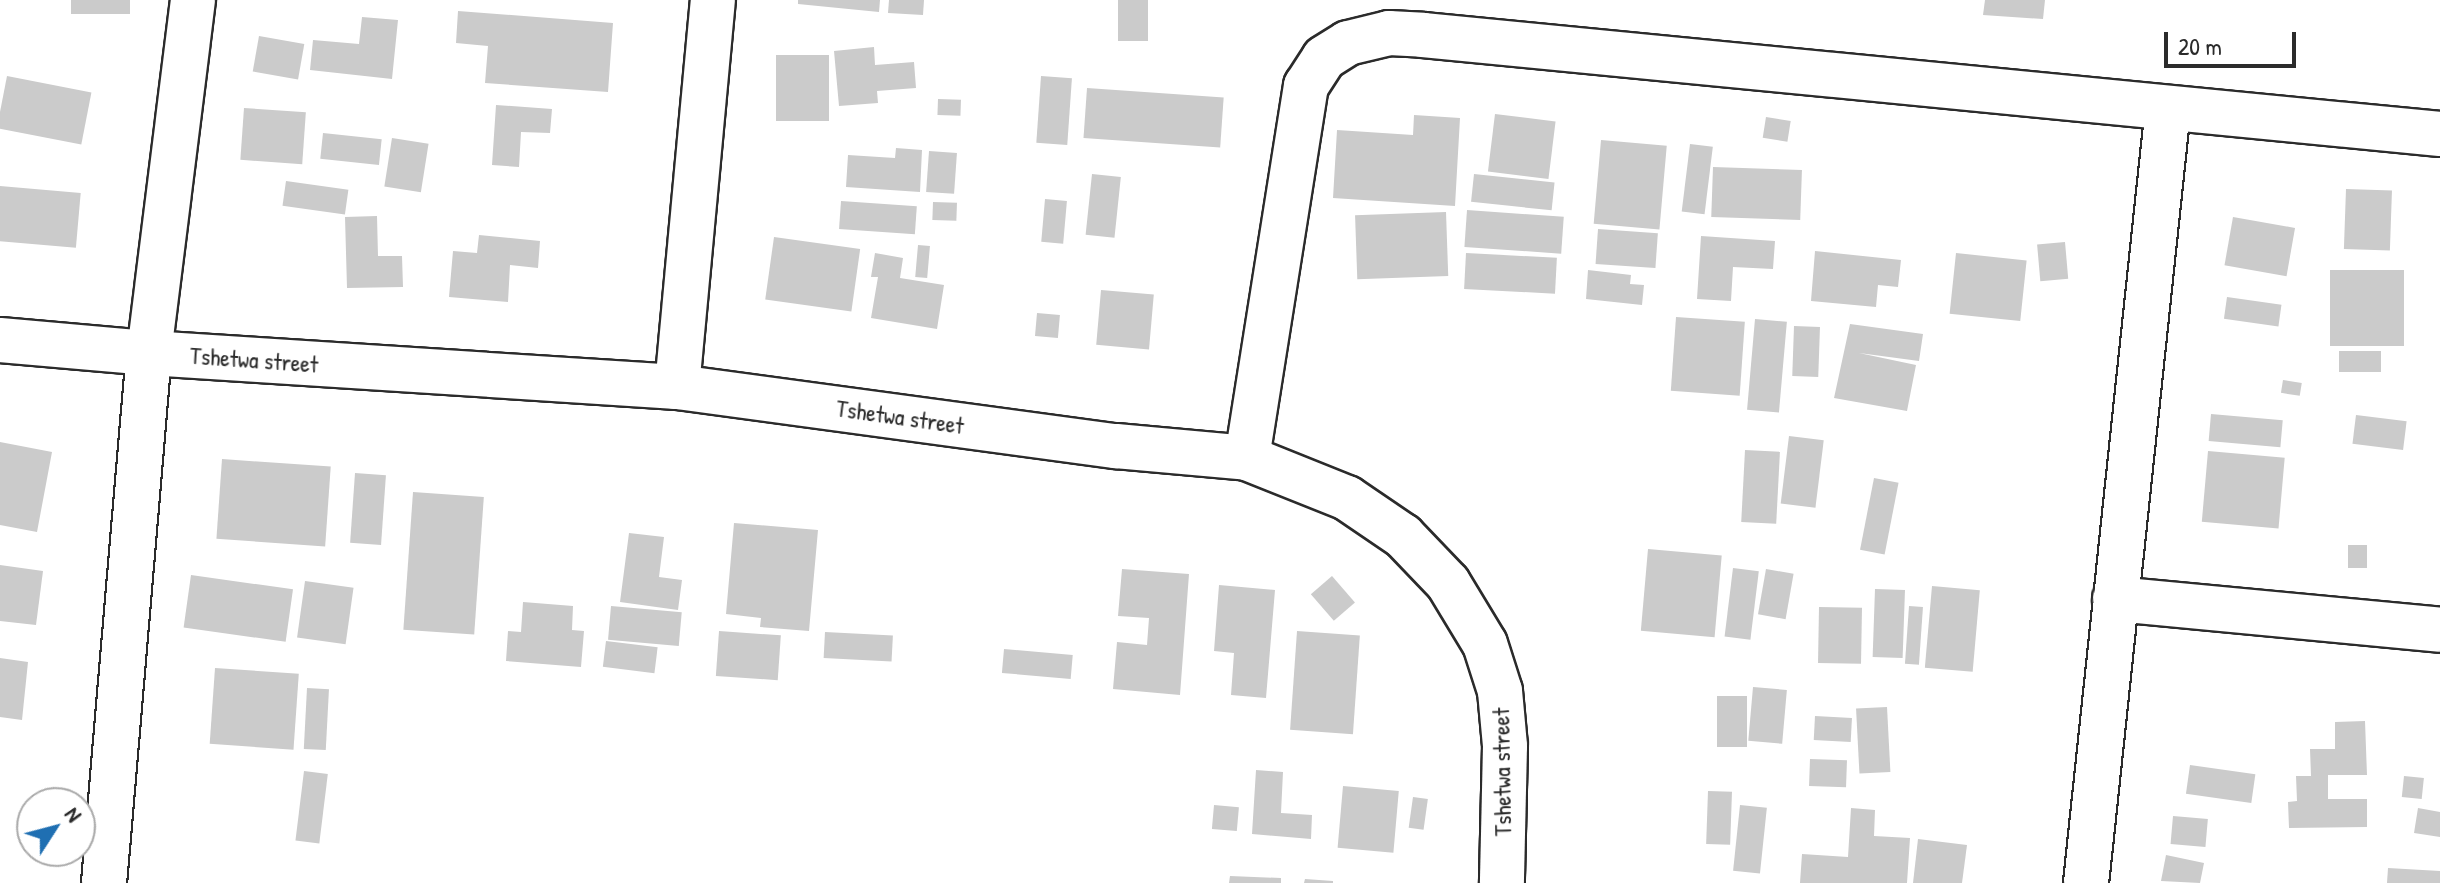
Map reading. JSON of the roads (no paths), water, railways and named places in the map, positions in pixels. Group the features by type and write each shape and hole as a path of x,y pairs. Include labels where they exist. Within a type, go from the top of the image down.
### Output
{"street":[{"path":"104,883 149,353 193,0"},
{"path":"677,387 713,0"},
{"path":"1247,458 1306,86 1324,58 1348,43 1389,33 1423,35 2440,134"},
{"path":"2086,883 2168,108"},
{"name":"Tshetwa street","path":"0,340 149,353 677,387 1116,446 1247,458 1347,498 1403,536 1448,583 1485,644 1500,691 1505,746 1502,883"},
{"path":"2115,599 2440,630"}]}
